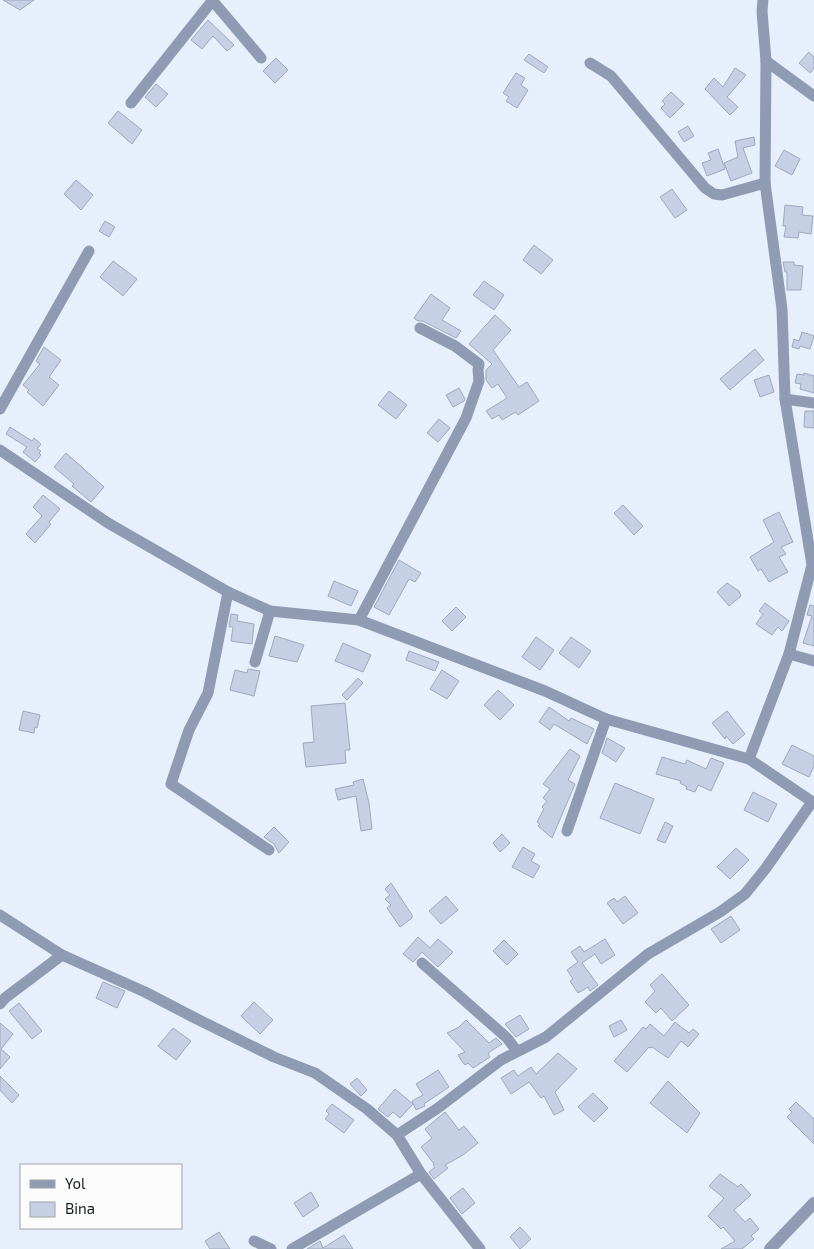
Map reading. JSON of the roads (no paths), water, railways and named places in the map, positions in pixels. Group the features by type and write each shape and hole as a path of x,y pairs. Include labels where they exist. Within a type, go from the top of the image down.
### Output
{"street":[{"path":"131,103 212,0 261,58"},
{"path":"749,759 789,654 812,565 786,399 782,309 765,184 766,61 762,11 763,0"},
{"path":"766,61 814,96"},
{"path":"590,63 611,76 705,188 714,194 722,196 765,184"},
{"path":"0,409 89,252"},
{"path":"359,620 466,418 479,381 479,364 455,346 420,328"},
{"path":"786,399 814,403"},
{"path":"0,450 108,523 228,592 270,612 359,620 545,691 606,719 749,759 813,802 745,894 720,912 648,954 546,1037 501,1060 438,1108 397,1135"},
{"path":"228,592 208,693 189,730 171,784 269,850"},
{"path":"256,662 270,612"},
{"path":"789,654 814,661"},
{"path":"567,831 606,719"},
{"path":"0,915 62,955 145,992 274,1057 315,1073 367,1109 397,1135 421,1174 480,1249"},
{"path":"0,1004 5,998 62,955"},
{"path":"422,963 508,1038 517,1051"},
{"path":"292,1249 421,1174"},
{"path":"770,1249 814,1203"},
{"path":"254,1241 271,1249"}]}
